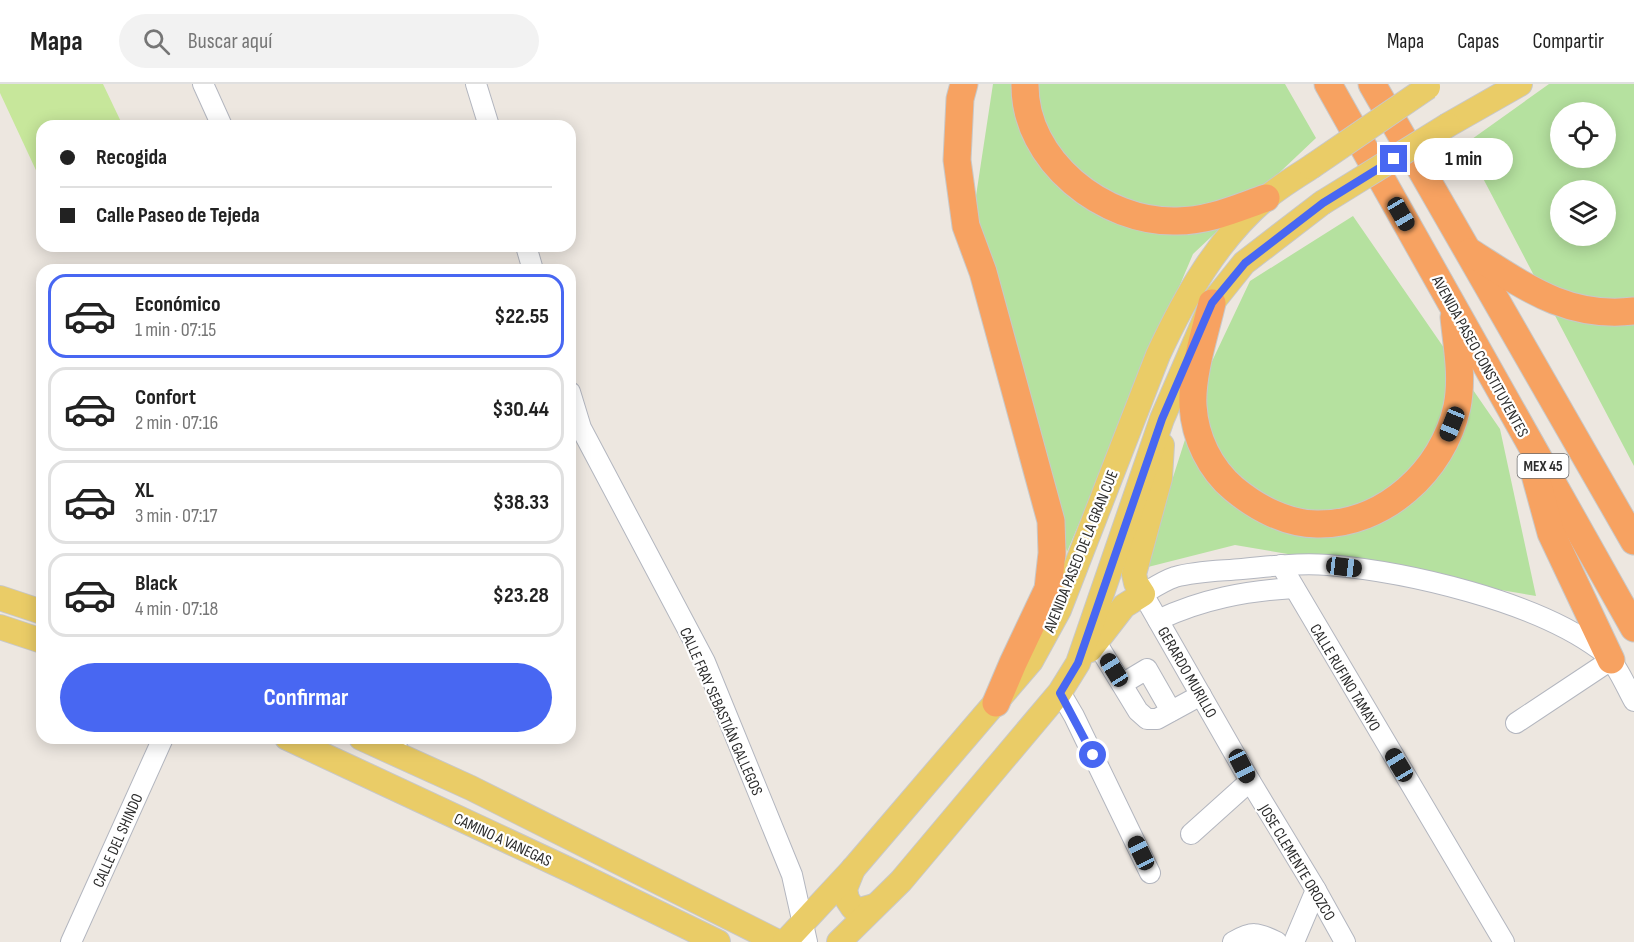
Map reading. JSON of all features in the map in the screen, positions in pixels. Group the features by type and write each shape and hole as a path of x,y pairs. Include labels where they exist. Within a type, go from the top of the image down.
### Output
{"highway":[{"path":"964,84 960,99 957,160 966,226 983,272 1051,521 1052,553 1048,589 996,703"},
{"path":"1025,84 1026,104 1033,124 1053,161 1082,190 1118,210 1156,220 1195,220 1214,216 1266,198"},
{"name":"AVENIDA PASEO CONSTITUYENTES","path":"1328,84 1634,628"},
{"name":"MEX 45","path":"1372,84 1634,541"},
{"path":"1468,250 1528,289 1560,304 1594,312 1634,311"},
{"path":"1212,303 1194,387 1193,407 1197,432 1204,453 1228,484 1252,502 1278,516 1297,522 1317,524 1347,520 1377,510 1411,487 1437,457 1452,424 1459,388 1460,370 1452,304"},
{"path":"1524,432 1551,533 1611,660"}],"main road":[{"name":"AVENIDA PASEO DE LA GRAN CUE","path":"839,942 901,881 1060,693 1078,663 1162,419 1212,303 1245,263 1323,203 1448,125 1520,84"},
{"name":"AVENIDA PASEO DE LA GRAN CUE","path":"784,942 806,931 853,868 1031,661 1059,610 1158,355 1177,314 1198,277 1226,239 1266,198 1433,86"},
{"path":"1078,663 1124,606 1143,594 1136,584 1134,574 1160,478 1162,419"},
{"path":"0,598 36,610"},
{"path":"0,627 36,639"},
{"name":"CAMINO A VANEGAS","path":"300,744 718,942"},
{"name":"CAMINO A VANEGAS","path":"396,745 471,788 778,942"},
{"path":"853,868 845,889 847,899 853,908 860,910 874,906"}],"street":[{"path":"203,84 219,120"},
{"path":"476,84 487,120"},
{"name":"CALLE FRAY SEBASTIÁN GALLEGOS","path":"576,412 581,428 705,662 792,875 806,931"},
{"path":"1143,594 1175,577 1281,565 1327,565 1379,572 1451,587 1524,610 1567,629 1599,649 1611,660 1634,701"},
{"name":"CALLE RUFINO TAMAYO","path":"1281,565 1504,942"},
{"path":"1158,620 1205,601 1257,590 1294,588"},
{"name":"GERARDO MURILLO","path":"1143,594 1234,750"},
{"path":"1096,642 1138,711 1147,719 1157,719 1201,694"},
{"path":"1516,723 1611,660"},
{"path":"1122,684 1147,669 1171,711"},
{"path":"1060,693 1074,716 1150,873"},
{"name":"CALLE DEL SHINDO","path":"71,942 160,744"},
{"name":"JOSE CLEMENTE OROZCO","path":"1234,750 1345,942"},
{"path":"1191,834 1250,781"},
{"path":"1294,942 1316,890"},
{"path":"1233,942 1253,933 1261,934 1277,942"}],"green space":[{"path":"0,84 103,84 120,120 36,120 36,170 0,93"},
{"path":"993,84 1285,84 1316,138 1193,254 1067,552 974,209"},
{"path":"1549,84 1634,84 1634,466 1465,144"},
{"path":"1353,216 1500,429 1536,596 1235,545 1144,568 1206,374 1250,281"}],"route":[{"path":"1093,755 1060,693 1078,663 1162,419 1212,303 1245,263 1323,203 1394,159"}]}
